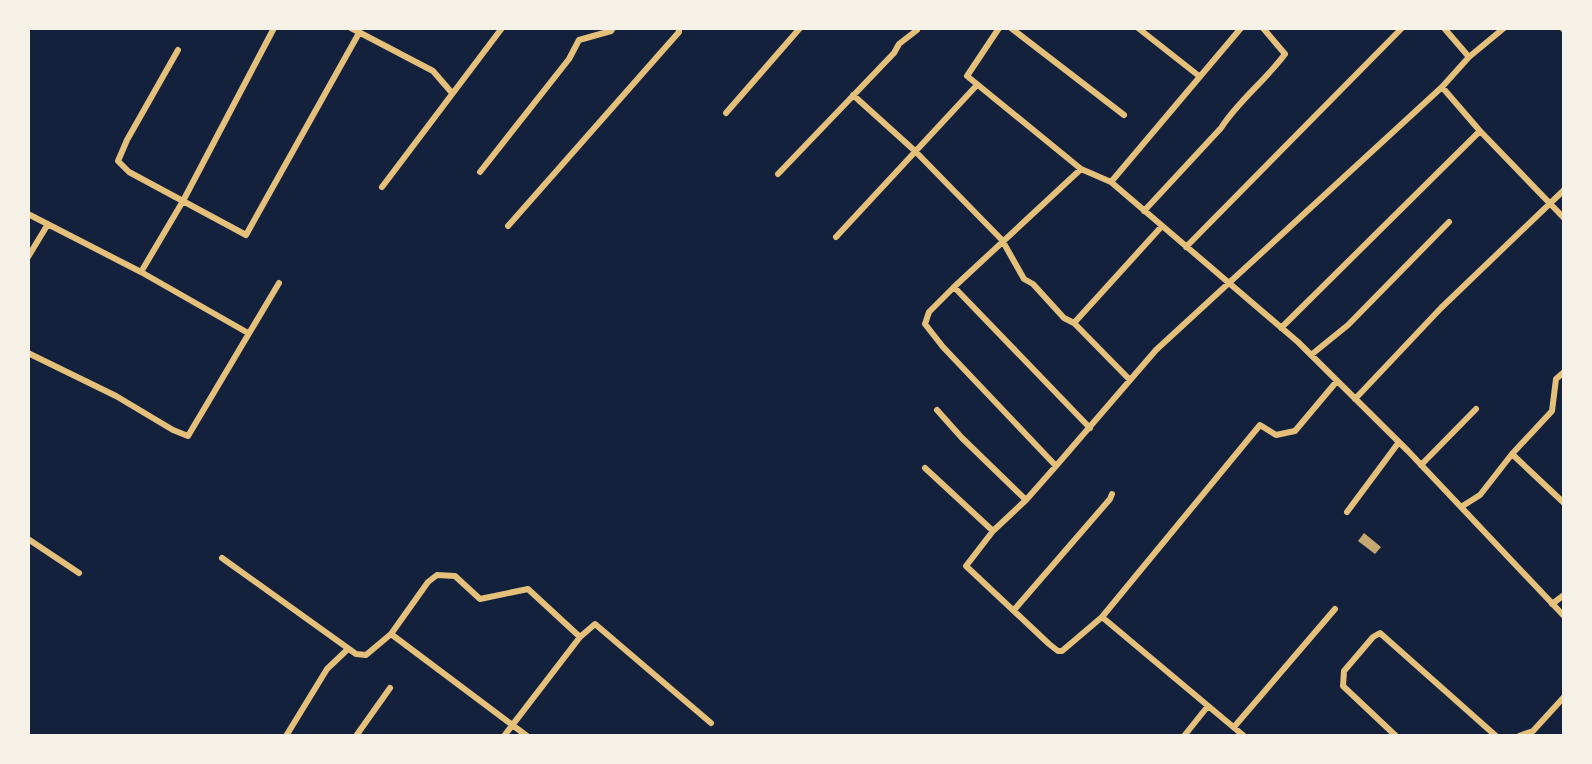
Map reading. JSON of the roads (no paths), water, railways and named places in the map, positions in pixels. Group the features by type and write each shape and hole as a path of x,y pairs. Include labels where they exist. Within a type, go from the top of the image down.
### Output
{"street":[{"path":"141,272 183,201 274,28"},
{"path":"351,28 433,71 452,93"},
{"path":"382,187 502,28"},
{"path":"480,172 569,59 579,40 611,31 613,28"},
{"path":"508,226 679,32 679,28"},
{"path":"726,114 800,28"},
{"path":"999,28 967,76 1081,169 1111,182 1311,355 1399,442 1563,616"},
{"path":"1011,28 1124,116"},
{"path":"1138,28 1199,76"},
{"path":"1111,182 1241,28"},
{"path":"1144,211 1270,75 1285,54 1263,28"},
{"path":"1186,247 1402,28"},
{"path":"1444,28 1469,57"},
{"path":"1337,381 1295,432 1276,435 1260,425 1102,617 1062,651 1058,651 966,566 993,531 1026,500 1156,350 1442,87 1469,57 1504,28"},
{"path":"778,174 894,53 899,44 917,30"},
{"path":"178,50 127,140 118,161 129,172 246,235 359,33"},
{"path":"836,237 977,85"},
{"path":"1442,87 1480,131 1563,218"},
{"path":"853,94 915,151 1002,240 1024,279 1033,284 1064,318 1074,323 1130,380"},
{"path":"1281,328 1480,131"},
{"path":"1056,466 925,324 929,312 954,287 1081,169"},
{"path":"1355,399 1441,308 1563,190"},
{"path":"28,214 141,272 248,333"},
{"path":"1311,355 1348,325 1449,222"},
{"path":"28,257 48,224"},
{"path":"1074,323 1162,226"},
{"path":"28,363 31,355 116,396 173,430 188,436 279,283"},
{"path":"954,287 1090,428"},
{"path":"1461,507 1480,495 1512,454 1552,411 1556,379 1563,372"},
{"path":"1421,465 1476,409"},
{"path":"937,410 962,438 1026,500"},
{"path":"1347,512 1399,442"},
{"path":"1512,454 1563,503"},
{"path":"926,468 993,531"},
{"path":"1014,610 1112,494"},
{"path":"28,539 79,573"},
{"path":"222,558 356,654 366,655 391,634 428,582 437,575 455,576 480,599 528,589 580,637"},
{"path":"1552,604 1563,595"},
{"path":"1234,727 1335,609"},
{"path":"1102,617 1244,735"},
{"path":"504,735 580,637 595,624 711,723"},
{"path":"1396,735 1343,686 1344,670 1380,633 1496,735"},
{"path":"391,634 527,735"},
{"path":"286,735 327,669 348,649"},
{"path":"356,735 390,688"},
{"path":"1519,735 1533,731 1563,697"},
{"path":"1184,735 1208,706"},
{"path":"1533,731 1540,735"}]}
